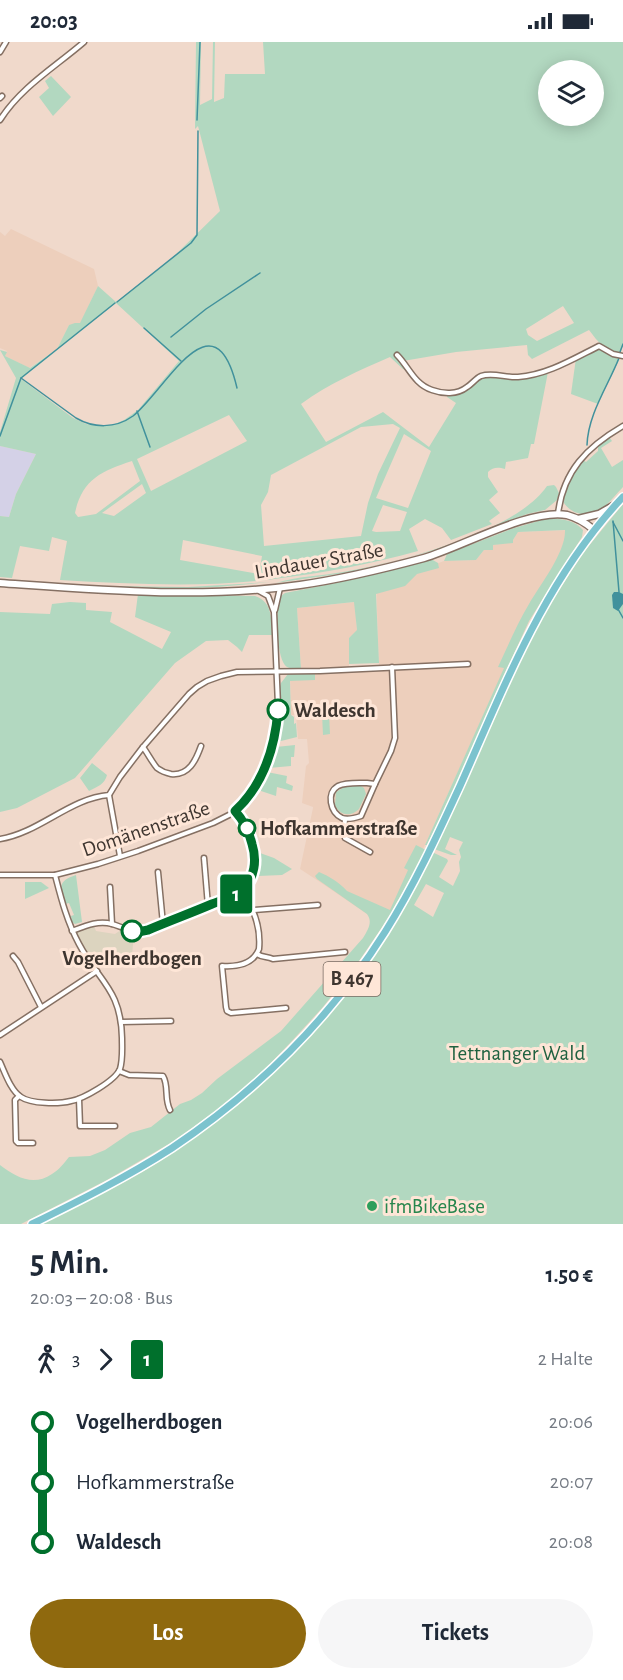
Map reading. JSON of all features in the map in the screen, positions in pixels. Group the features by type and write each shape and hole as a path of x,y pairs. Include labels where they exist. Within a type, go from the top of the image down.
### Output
{"main road":[{"name":"B 467","path":"32,1224 128,1174 203,1126 265,1076 323,1016 384,934 404,900 441,828 528,634 567,569 594,530 623,497"},
{"path":"578,519 599,514 616,504"},
{"name":"Lindauer Straße","path":"0,583 138,591 280,588 350,576 426,557 525,520 545,515 558,514 578,519 594,530"}],"street":[{"path":"0,52 6,42"},
{"path":"0,120 11,104 30,85 84,42"},
{"path":"397,355 420,383 432,390 444,393 462,390 484,375 518,377 536,374 555,368 599,346 613,354 623,356"},
{"path":"558,514 564,486 579,460 597,443 623,426"},
{"name":"Domänenstraße","path":"0,875 55,875 98,864 204,827 235,811 253,790 273,744 278,710 274,612 280,588"},
{"path":"249,590 268,596 274,612"},
{"path":"120,856 110,795 120,777 143,747 197,687 221,676 237,672 468,663"},
{"path":"375,784 340,785 333,791 330,800 333,810 345,819 361,816 391,751 395,738 392,667"},
{"path":"143,747 158,768 178,774 192,766 201,746"},
{"path":"0,839 20,834 92,798 110,795"},
{"path":"72,931 93,923 112,924 138,932 148,930 241,891 252,875 255,856 247,828 235,811"},
{"path":"345,819 345,838 370,852"},
{"path":"204,858 208,906"},
{"path":"158,872 164,924"},
{"path":"0,1062 19,1096 36,1102 67,1102 79,1099 103,1085 119,1071 122,1053 121,1022 116,1001 88,960 72,931 55,875"},
{"path":"110,887 112,924"},
{"path":"241,891 254,910 259,944 257,954 252,960 241,965 222,966 227,1011 286,1008"},
{"path":"254,910 318,905"},
{"path":"257,954 273,959 345,952"},
{"path":"13,956 41,1007"},
{"path":"0,1035 97,971"},
{"path":"121,1022 171,1021"},
{"path":"119,1071 129,1075 163,1076 166,1083 166,1101 170,1110"},
{"path":"19,1096 15,1100 16,1141 33,1143"},
{"path":"79,1099 80,1126 115,1126"}],"shaded area":[{"path":"11,229 94,269 98,286 80,324 69,325 57,349 29,368 5,356 7,351 0,348 0,232 5,236"},
{"path":"0,446 36,454 16,494 9,517 0,516"},
{"path":"569,530 570,541 505,667 425,845 392,910 370,918 300,869 313,807 302,803 306,766 309,763 307,739 298,739 296,715 291,715 290,674 331,672 331,668 301,669 297,608 355,602 357,631 349,638 349,669 379,668 376,580 444,561 476,560 484,550 493,545 513,540 518,532"},
{"path":"93,924 96,931 115,934 121,930 134,934 131,966 89,958 74,931"}],"green space":[{"path":"196,42 201,42 200,105 212,99 213,42 215,42 214,102 224,98 225,74 265,74 263,42 623,42 623,344 620,354 602,345 589,330 532,359 528,355 527,345 456,352 403,361 406,370 390,357 333,384 301,404 326,442 383,412 429,447 456,403 447,397 447,393 462,391 480,377 505,378 548,372 534,444 531,444 528,458 506,462 505,469 496,468 488,472 488,477 498,492 489,500 500,513 489,521 492,524 451,540 442,528 425,519 409,529 418,551 311,574 221,584 140,584 60,580 67,541 52,537 49,551 20,546 12,578 0,577 0,516 9,517 16,494 36,454 0,446 0,432 16,378 0,350 7,352 5,356 30,368 57,349 69,325 80,323 98,286 116,302 169,261 220,211 198,126 195,129","holes":["116,303 179,361 138,410 115,424 100,426 86,424 73,418 21,379","563,306 574,323 537,341 528,335 526,329","229,415 247,441 151,491 137,459","393,424 400,428 378,474 368,503 361,536 264,546 261,505 268,492 271,475 361,427","404,434 431,451 408,508 376,498","132,461 140,481 96,514 78,517 75,513 82,492 94,478","142,484 146,493 114,516 102,513","383,505 407,512 400,531 372,531","183,540 262,556 259,574 180,560"]},
{"path":"51,76 71,97 53,116 39,97 49,88 45,81"},
{"path":"597,349 620,358 598,404 571,394 576,358"},
{"path":"609,437 612,441 601,448 612,467 623,460 623,487 599,511 590,514 575,512 564,503 569,480 583,460 586,462 598,451 598,445"},
{"path":"547,486 556,487 559,493 557,500 545,510 527,514 461,540 509,518 531,503"},
{"name":"Tettnanger Wald","path":"623,504 623,1224 42,1224 147,1169 182,1146 217,1121 280,1066 338,1004 363,971 387,936 432,852 447,859 439,877 453,886 460,871 459,850 463,842 450,837 445,849 457,855 434,849 516,666 539,621 583,553","holes":["426,884 444,893 433,917 414,905"]},
{"path":"545,519 570,521 583,530 582,537 529,621 450,798 425,845 504,668 498,667 525,612 557,558 565,530 518,532 513,543 493,545 493,550 484,550 476,560 444,561 447,554 511,529"},
{"path":"452,544 436,550 402,559"},
{"path":"431,559 438,563 439,568 417,574 405,586 376,594 379,663 349,664 349,638 357,630 354,602 297,608 301,669 288,668 283,663 279,646 277,615 279,601 285,593 336,583"},
{"path":"391,562 351,572 276,583 292,579"},
{"path":"271,582 172,589 94,586 188,587"},
{"path":"138,594 255,596 265,602 268,607 272,635 249,635 242,652 228,640 206,641 175,663 75,778 17,808 0,812 0,612 50,614 52,604 86,603 86,610 112,612 110,622 162,649 171,632 135,617"},
{"path":"288,674 315,674 315,680 290,681 291,715 294,717 294,724 296,723 297,737 277,742 281,713 280,687"},
{"path":"322,713 329,713 330,734 323,735"},
{"path":"295,745 291,766 269,768 276,747"},
{"path":"92,763 107,775 103,783 89,791 80,778"},
{"path":"267,772 287,776 286,783 293,786 292,791 277,787 276,796 258,790"},
{"path":"359,785 364,788 366,794 359,809 346,814 337,809 336,792 346,786"},
{"path":"416,845 426,850 389,917 357,964 323,1007 262,1072 227,1103 174,1141 107,1180 21,1224 0,1224 0,1165 18,1177 38,1180 55,1172 69,1157 90,1156 105,1150 130,1133 151,1127 180,1104 202,1093 281,1031 363,938 369,926 370,920 367,914 315,876 319,872 347,891 390,910 408,870 404,868"},
{"path":"260,853 292,869 282,875 258,876"},
{"path":"76,875 82,922 75,924 71,916 74,915 69,903 65,904 61,889 66,880"},
{"path":"25,882 41,882 49,888 25,899"}],"water":[{"path":"614,592 623,594 623,604 618,611 613,608 612,595"}],"waterway":[{"path":"197,120 200,42"},
{"path":"117,302 191,243 197,235 198,131"},
{"path":"171,337 206,309 260,273"},
{"path":"0,436 21,378 115,303"},
{"path":"144,328 181,361"},
{"path":"620,352 623,344"},
{"path":"21,378 76,418 90,424 104,426 119,423 133,416 174,370 188,356 202,347 216,348 227,360 237,388"},
{"path":"587,445 595,411 619,358"},
{"path":"137,411 150,447"},
{"path":"613,521 619,592"},
{"path":"613,522 623,541"},
{"path":"618,609 623,618"}],"bus line":[{"name":"1","path":"132,931 148,930 233,896 241,891 248,882 255,867 255,856 247,828 235,811 242,806 253,790 267,761 273,744 278,710"}],"place":[{"name":"Waldesch","path":"278,710"},
{"name":"Hofkammerstraße","path":"247,828"},
{"name":"Vogelherdbogen","path":"132,931"},
{"name":"ifmBikeBase","path":"372,1206"}]}
